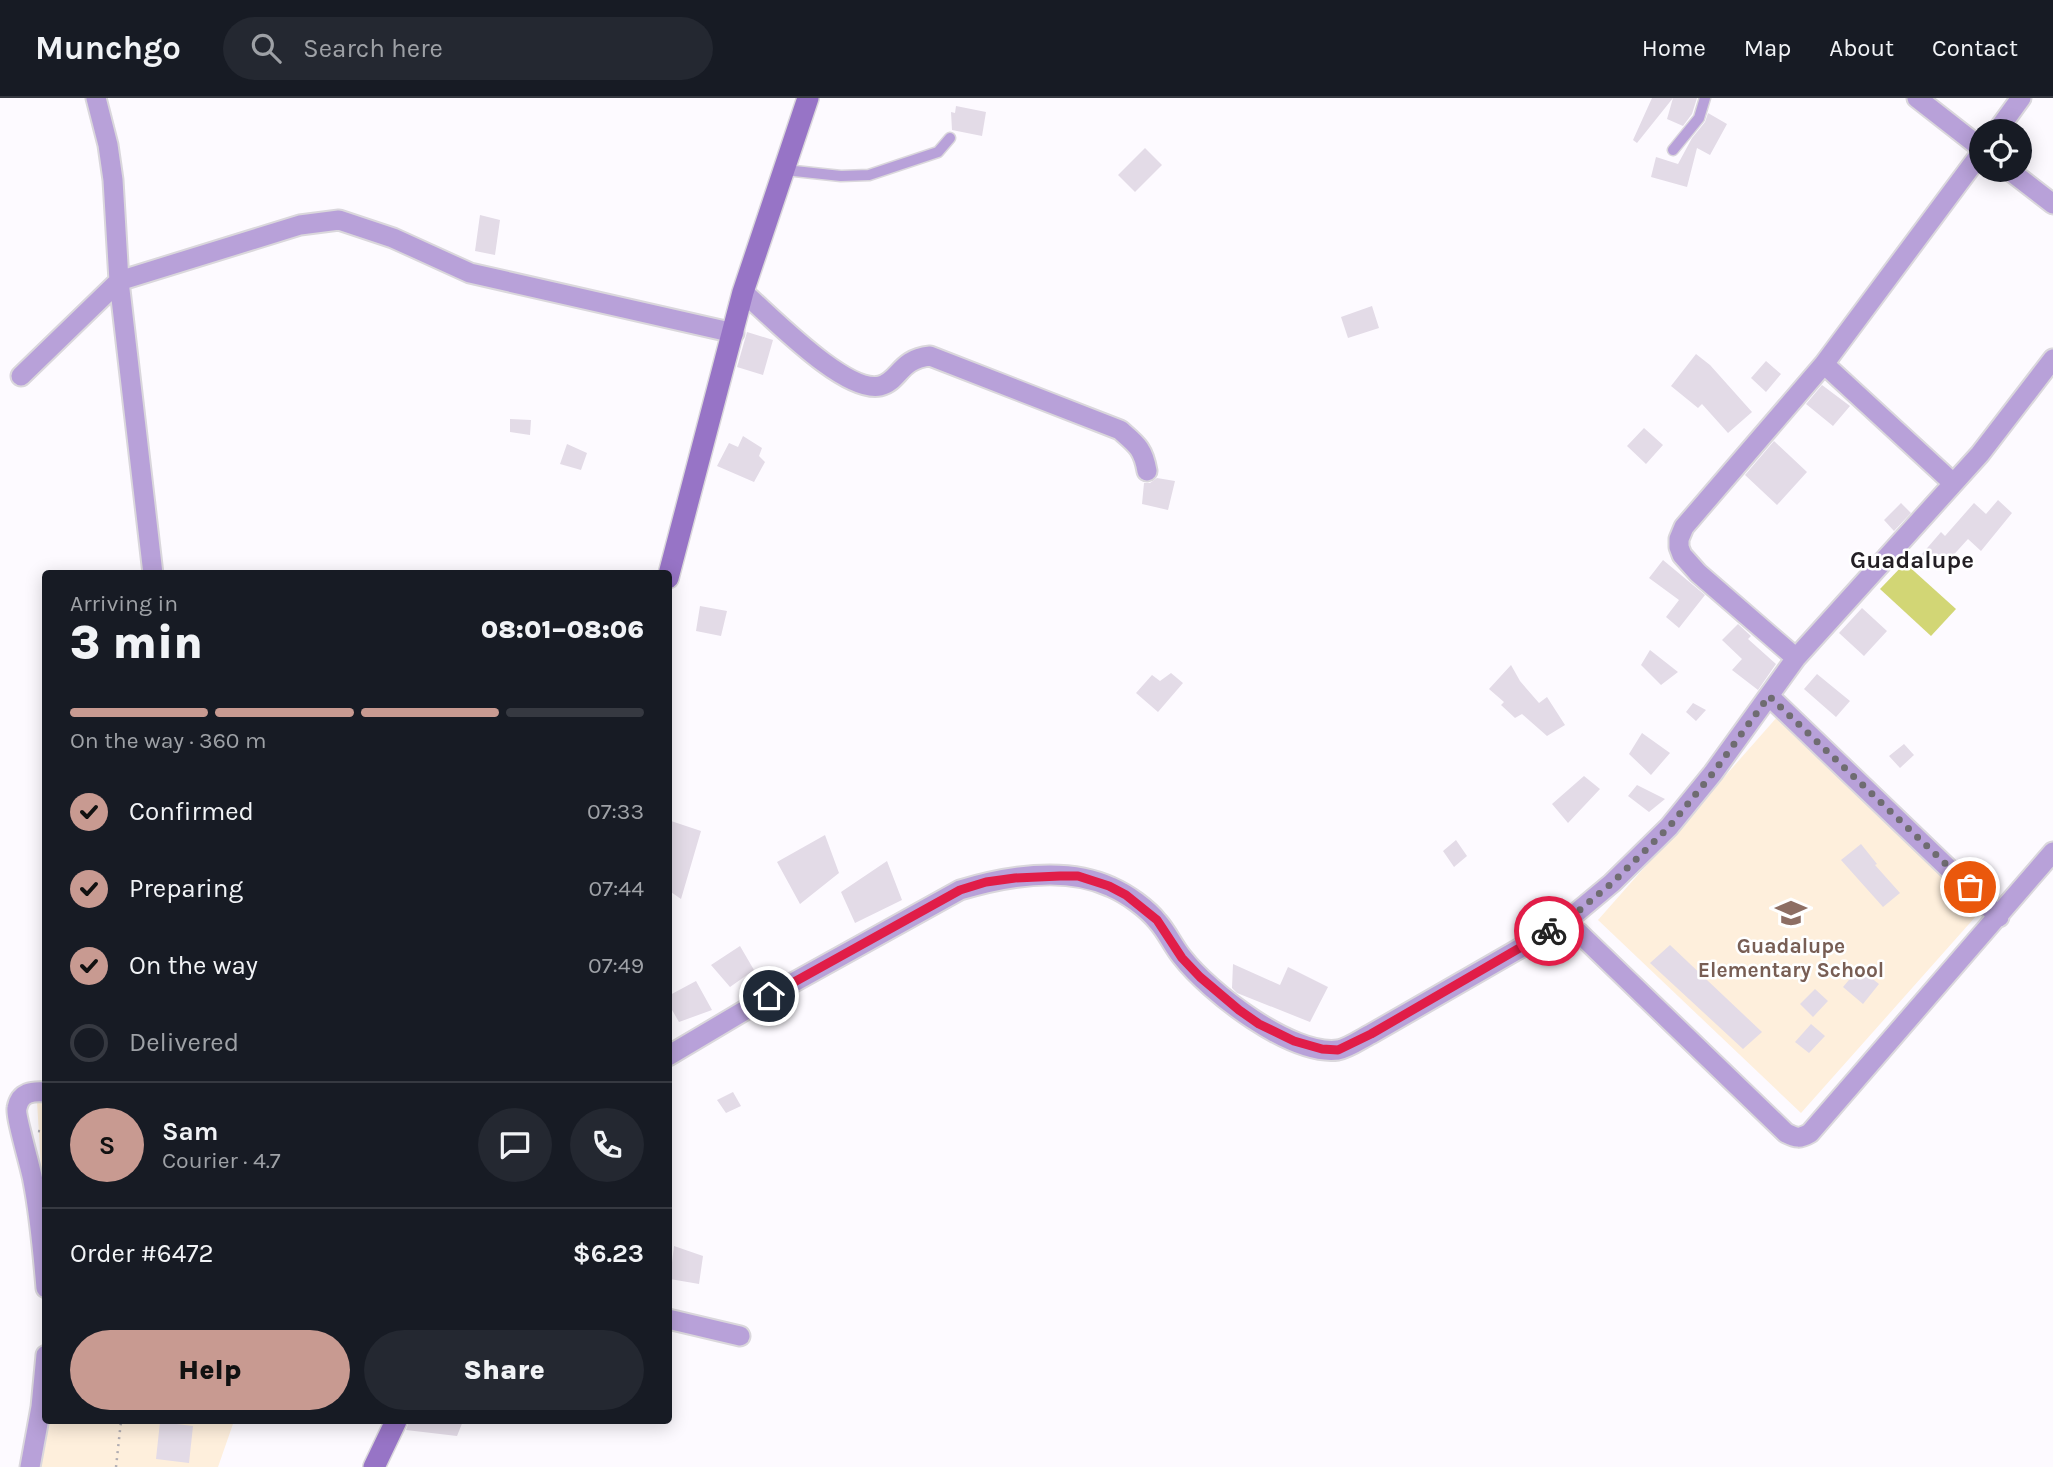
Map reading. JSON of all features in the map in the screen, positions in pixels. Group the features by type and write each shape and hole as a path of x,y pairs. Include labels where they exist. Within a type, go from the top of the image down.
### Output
{"street":[{"path":"96,98 113,180 119,281 153,570"},
{"path":"670,570 743,292 808,98"},
{"path":"1917,98 1969,141"},
{"path":"2006,119 2021,98"},
{"path":"1796,658 1698,573 1682,555 1679,539 1684,527 1824,364 1969,167"},
{"path":"2025,182 2053,204"},
{"path":"21,376 119,281 300,225 339,220 393,238 470,273 734,332"},
{"path":"743,292 836,373 859,384 876,387 887,384 903,366 915,358 930,356 1120,430 1144,454 1147,471"},
{"path":"672,1054 769,996 960,890 995,881 1078,876 1109,886 1126,895 1157,920 1182,958 1200,977 1259,1024 1294,1041 1322,1049 1338,1050 1371,1034 1564,923 1612,883 1669,827 1713,773 1796,658 1980,454 2053,359"},
{"path":"1824,364 1953,482"},
{"path":"1769,696 1999,917"},
{"path":"1564,923 1578,933 1786,1133 1802,1138 1810,1133 2053,852"},
{"path":"42,1092 33,1091 22,1097 16,1114 27,1147 42,1237"},
{"path":"672,1320 740,1336"},
{"path":"30,1467 42,1396"},
{"path":"374,1467 395,1424"}],"lane":[{"path":"1673,150 1699,118 1705,98"},
{"path":"785,170 810,174 869,175 938,152 950,138"}],"path":[{"path":"116,1467 121,1424"}],"shaded area":[{"name":"Guadalupe Elementary School","path":"1778,716 1985,906 1801,1113 1598,920"},
{"path":"37,1101 42,1102 42,1184"},
{"path":"46,1424 233,1424 218,1467 39,1467"}],"green space":[{"path":"1905,563 1956,609 1931,636 1880,589"}],"building":[{"path":"1652,98 1673,98 1637,143 1633,140"},
{"path":"1673,98 1697,98 1692,114 1683,126 1667,119"},
{"path":"956,106 986,112 982,136 952,130 951,112 955,113"},
{"path":"1708,113 1727,124 1710,155 1697,148 1687,187 1651,177 1656,157 1678,164"},
{"path":"1145,148 1162,165 1135,192 1118,175"},
{"path":"480,215 500,220 495,255 475,251"},
{"path":"1372,306 1379,328 1348,338 1341,317"},
{"path":"747,332 773,340 763,375 737,367"},
{"path":"1696,354 1710,365 1752,412 1728,433 1702,404 1698,408 1671,386"},
{"path":"1766,361 1781,374 1766,392 1751,378"},
{"path":"1822,385 1850,406 1833,426 1806,404"},
{"path":"510,419 531,420 530,435 510,432"},
{"path":"1644,428 1663,445 1646,464 1627,446"},
{"path":"743,436 762,448 759,456 765,462 754,482 717,466 729,443 738,447"},
{"path":"1774,441 1807,472 1777,505 1745,475"},
{"path":"567,444 587,453 581,470 560,464"},
{"path":"1157,478 1175,481 1168,510 1142,504 1144,483 1150,483"},
{"path":"1998,500 2012,513 1981,551 1968,539 1948,561 1941,555 1933,564 1922,554 1941,532 1945,536 1974,503 1986,514"},
{"path":"1901,503 1911,513 1894,531 1884,520"},
{"path":"1663,560 1705,595 1679,628 1666,617 1679,600 1649,578"},
{"path":"700,606 727,611 721,636 696,631"},
{"path":"1862,608 1887,631 1864,656 1839,633"},
{"path":"1738,624 1751,636 1748,639 1776,664 1758,690 1732,670 1742,659 1722,640"},
{"path":"1650,650 1678,672 1661,685 1641,665"},
{"path":"1511,665 1520,681 1539,703 1547,697 1565,725 1547,736 1522,714 1515,718 1501,705 1504,702 1489,689"},
{"path":"1171,673 1183,683 1158,712 1136,693 1152,675 1160,681"},
{"path":"1817,674 1850,701 1836,717 1804,689"},
{"path":"1693,703 1706,710 1696,721 1686,712"},
{"path":"1642,733 1670,753 1651,775 1629,754"},
{"path":"1904,744 1914,755 1900,768 1889,756"},
{"path":"1584,776 1600,789 1568,823 1552,804"},
{"path":"1637,785 1665,799 1649,812 1628,796"},
{"path":"672,821 701,831 681,899 672,893"},
{"path":"825,835 839,873 800,904 777,862"},
{"path":"1456,840 1467,856 1454,867 1443,851"},
{"path":"1861,844 1877,864 1875,865 1900,893 1883,907 1841,860"},
{"path":"887,861 902,900 855,923 841,892"},
{"path":"1670,945 1762,1032 1743,1049 1650,963"},
{"path":"740,946 754,970 730,987 711,965"},
{"path":"1233,964 1280,985 1288,967 1328,987 1310,1022 1237,993 1232,988"},
{"path":"1859,968 1879,984 1863,1004 1843,987"},
{"path":"696,981 712,1010 679,1022 672,1010 672,994"},
{"path":"1815,989 1828,1001 1813,1017 1800,1004"},
{"path":"1811,1024 1825,1036 1809,1053 1795,1042"},
{"path":"733,1092 741,1106 726,1113 717,1100"},
{"path":"674,1246 703,1256 699,1284 672,1279"},
{"path":"160,1424 193,1426 189,1463 156,1459"},
{"path":"408,1424 462,1424 457,1436 406,1430"}],"way so far":[{"path":"1549,931 1564,923 1612,883 1669,827 1713,773 1769,696 1970,887"}],"place":[{"name":"Guadalupe Elementary School","path":"1791,913"}],"district":[{"name":"Guadalupe","path":"1912,560"}],"route":[{"path":"769,996 960,890 986,882 1015,878 1078,876 1109,886 1126,895 1157,920 1182,958 1200,977 1259,1024 1294,1041 1322,1049 1338,1050 1371,1034 1549,931"}]}
